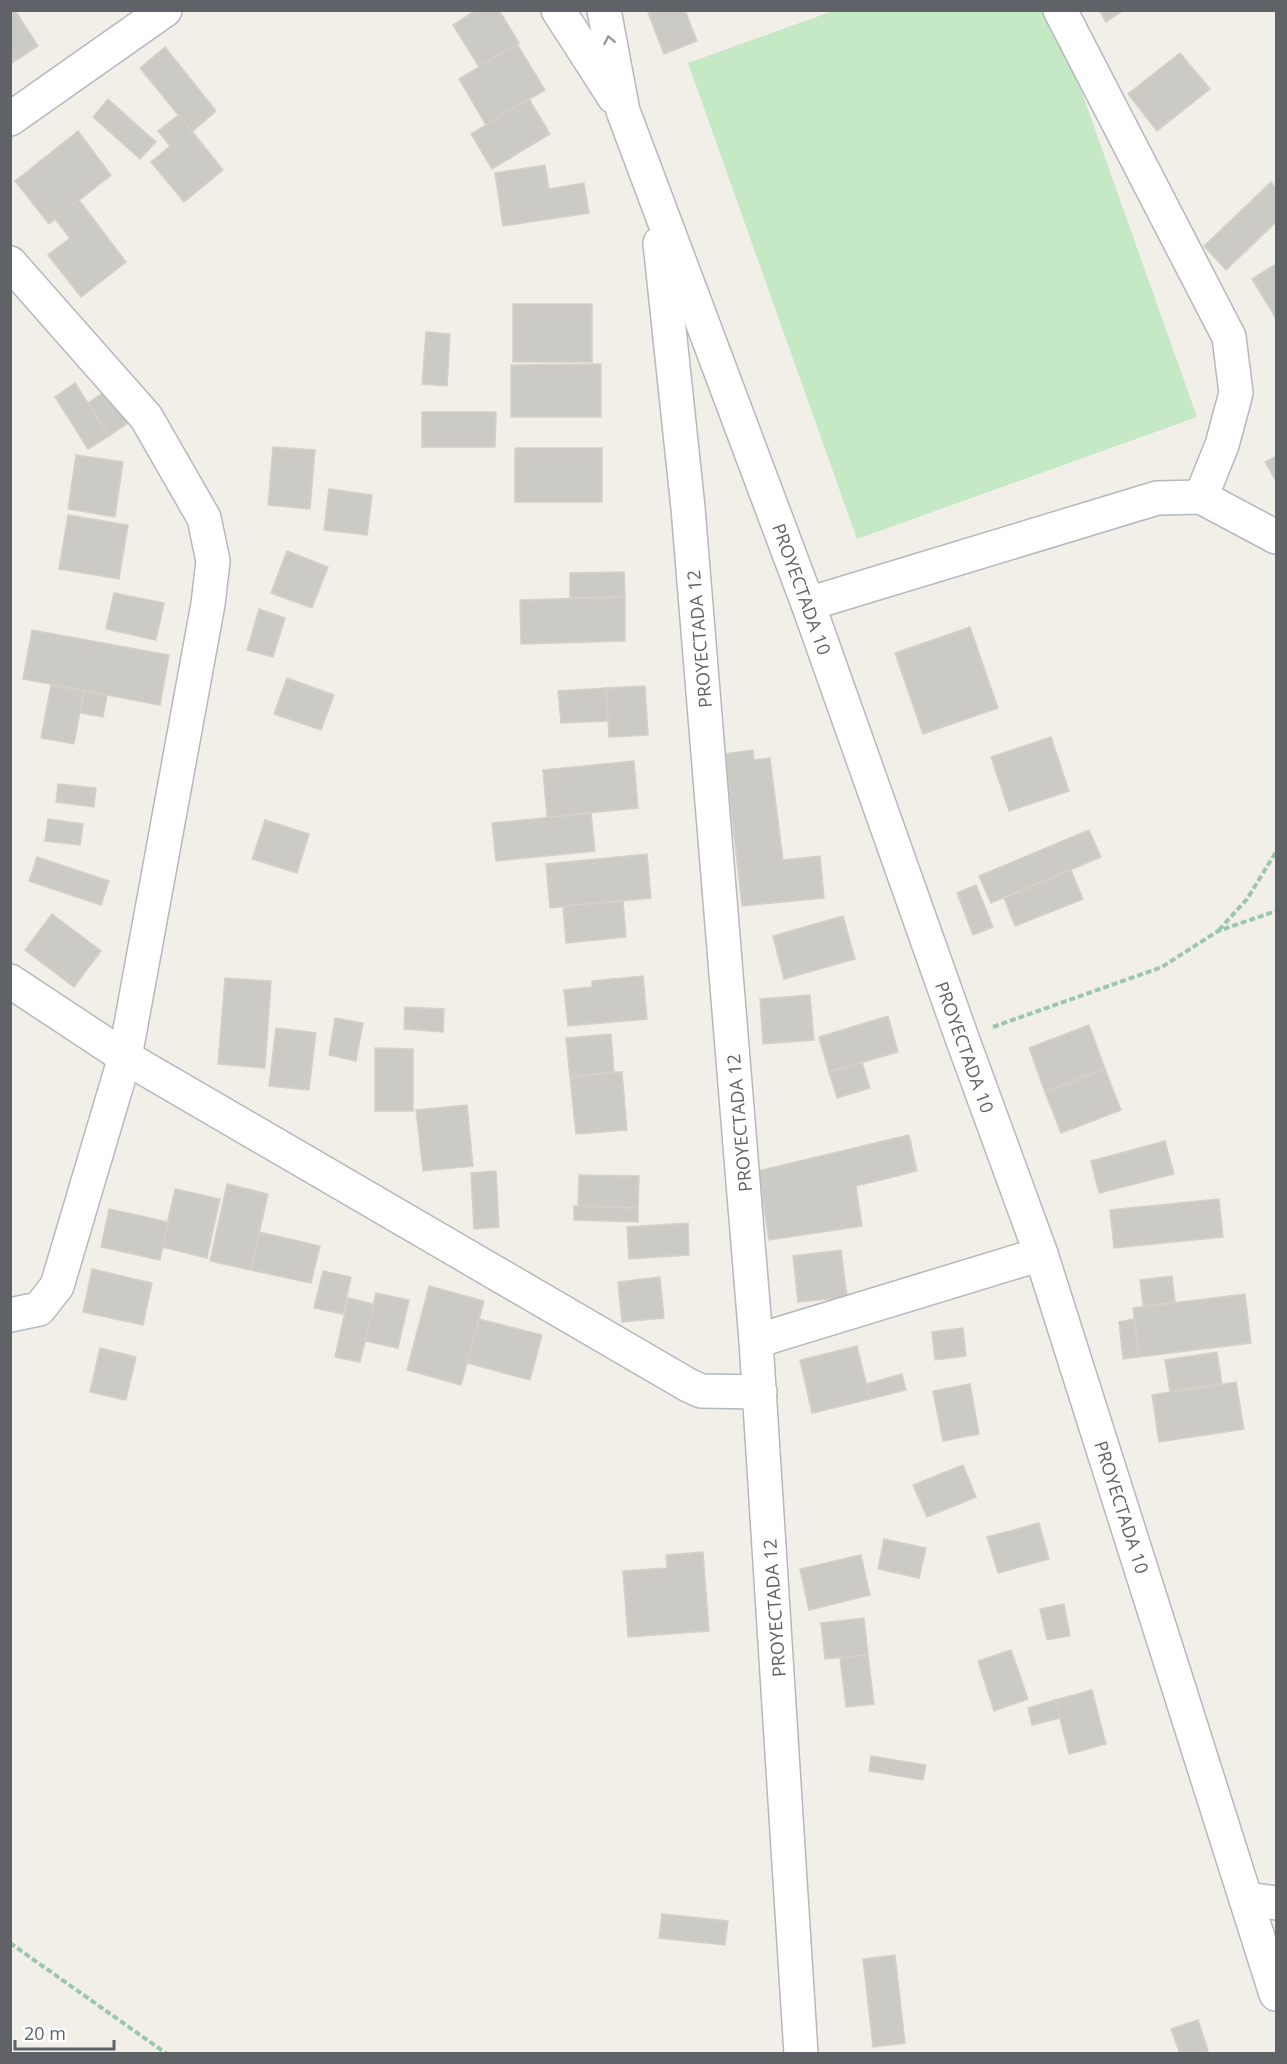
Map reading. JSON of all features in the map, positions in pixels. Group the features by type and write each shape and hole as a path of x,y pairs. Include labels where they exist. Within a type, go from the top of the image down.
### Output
{"street":[{"path":"10,119 165,10"},
{"path":"558,10 623,111"},
{"path":"604,10 623,111"},
{"path":"1060,10 1229,337 1236,393 1222,445 1201,497"},
{"name":"PROYECTADA 10","path":"623,111 808,604 1041,1254 1261,1901 1276,1994"},
{"name":"PROYECTADA 12","path":"655,195 688,508 756,1341 801,2054"},
{"path":"10,263 146,417 204,518 213,561 208,604 125,1057 57,1286 39,1309 10,1315"},
{"path":"808,604 1157,498 1201,497 1275,540"},
{"path":"10,981 125,1057 688,1385 701,1391 760,1392"},
{"path":"756,1341 1041,1254"}],"path":[{"path":"1218,931 1247,898 1276,852"},
{"path":"962,1038 1162,967 1218,931 1276,910"},
{"path":"10,1943 166,2054"}],"green space":[{"path":"833,11 1053,11 1197,417 857,539 688,63"}],"building":[{"path":"10,10 15,10 38,46 12,63"},
{"path":"476,10 499,10 519,43 479,67 453,25"},
{"path":"647,10 685,10 697,41 664,54"},
{"path":"1099,10 1124,10 1106,22"},
{"path":"517,44 545,90 486,125 459,79"},
{"path":"165,47 216,111 192,132 140,68"},
{"path":"1180,53 1210,89 1157,131 1128,94"},
{"path":"108,99 156,142 140,159 93,117"},
{"path":"529,99 550,134 492,169 471,134"},
{"path":"179,115 223,170 184,202 151,162 170,146 158,131"},
{"path":"78,131 111,175 49,224 15,181"},
{"path":"545,165 549,189 584,183 589,213 503,226 495,173"},
{"path":"1271,182 1276,188 1276,222 1226,270 1204,246"},
{"path":"79,200 126,262 81,297 48,255 70,238 55,219"},
{"path":"1276,264 1276,316 1275,317 1252,279"},
{"path":"513,304 592,304 592,362 513,362"},
{"path":"426,332 450,334 447,386 422,384"},
{"path":"601,364 601,417 511,417 511,365"},
{"path":"75,383 109,436 88,449 55,397"},
{"path":"107,390 128,423 109,436 88,403"},
{"path":"422,412 496,412 495,447 422,447"},
{"path":"273,447 315,450 310,509 268,505"},
{"path":"515,448 602,448 602,502 515,502"},
{"path":"76,455 123,462 115,517 68,509"},
{"path":"1276,456 1276,481 1265,462"},
{"path":"329,489 372,495 367,535 324,530"},
{"path":"68,515 128,525 119,579 59,569"},
{"path":"287,551 328,567 312,608 271,593"},
{"path":"624,572 625,597 570,598 570,573"},
{"path":"114,593 164,603 156,640 106,629"},
{"path":"625,597 625,641 521,644 520,600"},
{"path":"259,609 285,618 273,657 247,650"},
{"path":"970,627 998,708 923,734 895,653"},
{"path":"32,630 169,655 160,705 23,679"},
{"path":"287,678 334,695 321,730 274,714"},
{"path":"51,685 84,691 74,744 41,738"},
{"path":"645,686 648,735 609,737 606,688"},
{"path":"606,688 608,721 561,723 558,691"},
{"path":"84,691 107,695 103,717 80,713"},
{"path":"1051,737 1069,791 1009,811 991,757"},
{"path":"753,750 754,760 770,758 783,860 820,856 824,898 742,906 725,754"},
{"path":"634,761 638,808 547,817 543,770"},
{"path":"58,784 96,788 94,807 56,802"},
{"path":"591,813 595,851 496,861 492,823"},
{"path":"48,819 83,824 80,845 45,841"},
{"path":"265,820 309,834 297,873 252,859"},
{"path":"1089,830 1101,857 991,903 979,876"},
{"path":"647,854 651,898 550,908 546,864"},
{"path":"37,857 109,881 101,905 29,881"},
{"path":"1071,870 1083,899 1015,926 1004,898"},
{"path":"976,885 993,927 973,935 957,893"},
{"path":"623,901 626,937 566,943 563,906"},
{"path":"52,914 101,951 74,987 25,950"},
{"path":"843,916 855,959 784,979 773,936"},
{"path":"643,976 647,1019 568,1026 564,990 592,987 592,981"},
{"path":"225,978 271,981 265,1068 218,1064"},
{"path":"810,995 814,1040 763,1044 760,999"},
{"path":"405,1007 444,1009 443,1032 404,1029"},
{"path":"888,1016 898,1052 829,1072 819,1037"},
{"path":"335,1018 363,1023 356,1061 329,1055"},
{"path":"1089,1025 1105,1069 1045,1092 1029,1048"},
{"path":"276,1028 316,1033 309,1090 269,1086"},
{"path":"611,1034 614,1072 570,1077 566,1038"},
{"path":"375,1048 413,1049 413,1111 375,1111"},
{"path":"862,1062 870,1088 837,1098 829,1072"},
{"path":"1105,1069 1121,1110 1061,1133 1045,1092"},
{"path":"622,1072 627,1130 576,1134 570,1077"},
{"path":"467,1105 473,1166 423,1171 416,1110"},
{"path":"909,1135 917,1171 856,1186 862,1226 769,1240 758,1171"},
{"path":"1165,1141 1174,1174 1099,1193 1091,1161"},
{"path":"496,1171 499,1227 474,1229 471,1173"},
{"path":"579,1175 639,1176 638,1208 578,1206"},
{"path":"227,1184 268,1194 251,1270 210,1261"},
{"path":"175,1189 220,1199 207,1258 162,1247"},
{"path":"1219,1199 1223,1237 1114,1248 1110,1210"},
{"path":"574,1206 638,1208 638,1222 574,1220"},
{"path":"109,1209 168,1222 160,1260 101,1247"},
{"path":"688,1223 689,1255 629,1259 627,1227"},
{"path":"259,1232 320,1246 311,1283 251,1270"},
{"path":"841,1250 847,1297 798,1302 793,1256"},
{"path":"92,1269 152,1283 143,1325 83,1312"},
{"path":"323,1271 351,1277 343,1314 314,1308"},
{"path":"1172,1276 1175,1302 1143,1306 1140,1280"},
{"path":"660,1277 664,1318 622,1322 618,1282"},
{"path":"429,1286 484,1301 461,1385 407,1370"},
{"path":"376,1293 409,1300 398,1348 365,1341"},
{"path":"1245,1294 1251,1343 1139,1357 1133,1308"},
{"path":"348,1298 374,1304 360,1362 335,1357"},
{"path":"479,1319 542,1335 530,1380 467,1363"},
{"path":"1134,1319 1139,1357 1123,1359 1119,1322"},
{"path":"963,1328 966,1356 935,1360 932,1332"},
{"path":"857,1346 870,1399 812,1413 800,1360"},
{"path":"100,1348 136,1357 126,1400 90,1392"},
{"path":"1217,1352 1222,1384 1170,1392 1165,1360"},
{"path":"902,1374 906,1390 870,1399 866,1384"},
{"path":"1236,1382 1244,1429 1159,1442 1152,1395"},
{"path":"970,1384 979,1434 943,1441 933,1391"},
{"path":"963,1465 976,1497 927,1517 913,1485"},
{"path":"1039,1523 1049,1559 998,1573 987,1537"},
{"path":"884,1539 926,1548 919,1578 878,1569"},
{"path":"703,1552 709,1631 628,1637 623,1571 667,1568 666,1555"},
{"path":"861,1555 870,1595 809,1610 800,1569"},
{"path":"1064,1604 1070,1636 1047,1640 1040,1609"},
{"path":"864,1618 868,1655 825,1659 821,1623"},
{"path":"1011,1650 1028,1699 994,1711 978,1661"},
{"path":"868,1655 874,1704 846,1707 840,1658"},
{"path":"1092,1690 1106,1744 1069,1754 1055,1700"},
{"path":"1055,1700 1060,1718 1032,1725 1028,1708"},
{"path":"871,1756 926,1765 923,1780 869,1771"},
{"path":"662,1914 728,1921 725,1945 659,1938"},
{"path":"895,1955 905,2043 873,2047 863,1959"},
{"path":"1198,2020 1209,2054 1180,2054 1171,2029"}]}
